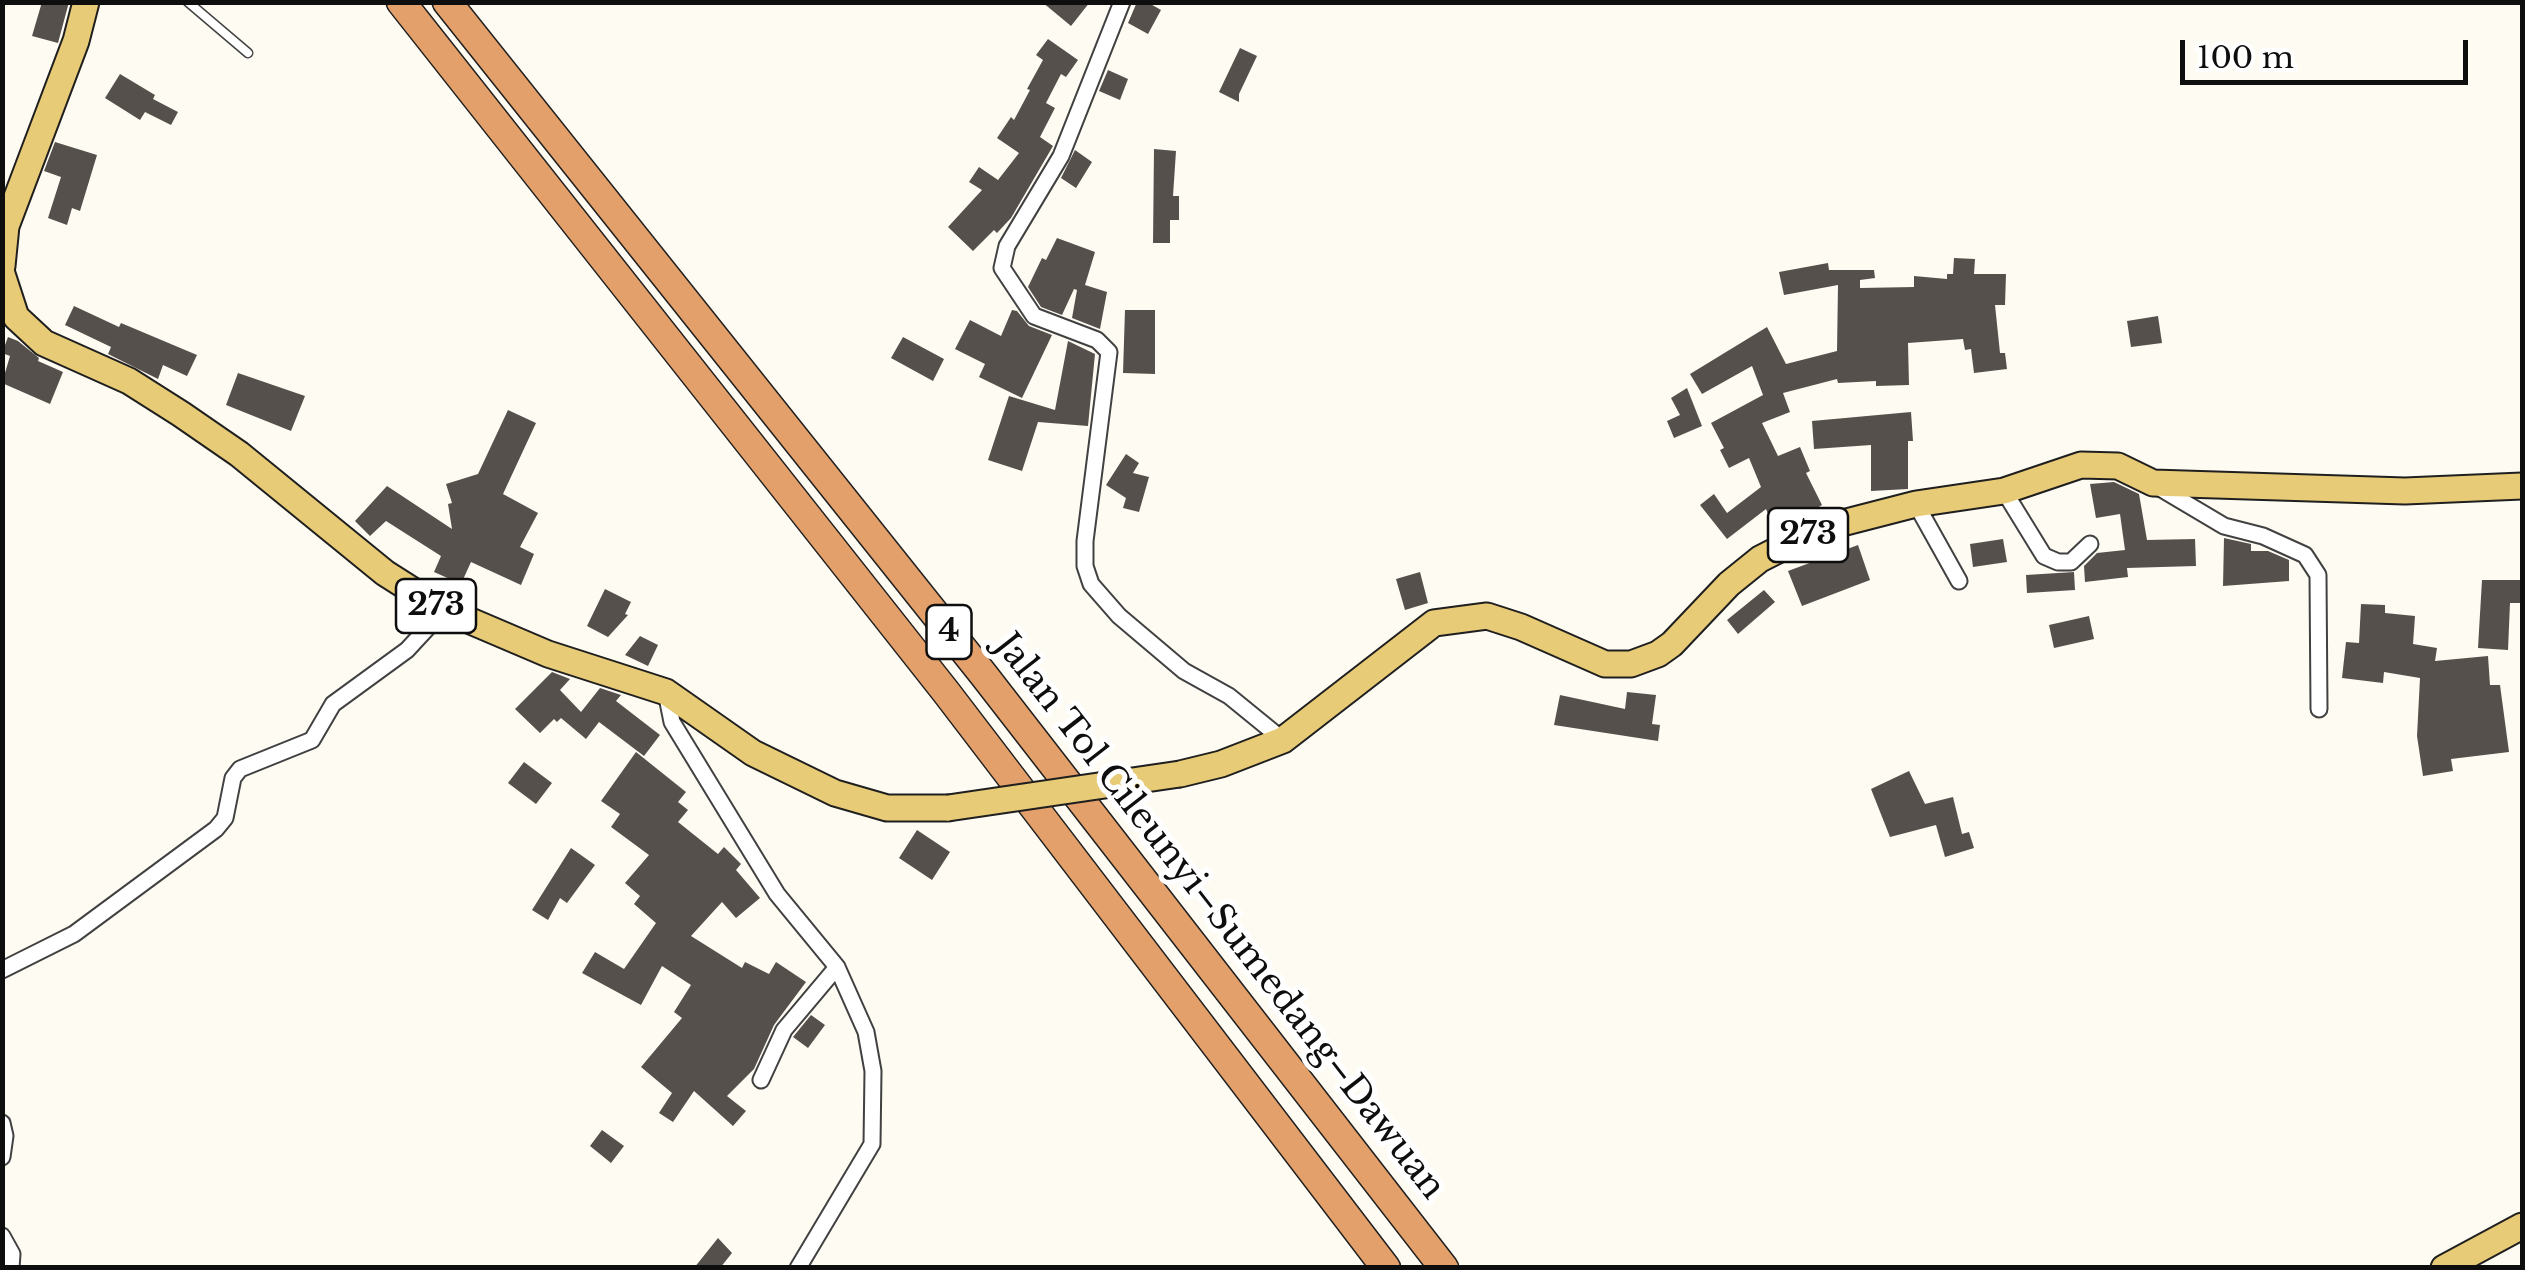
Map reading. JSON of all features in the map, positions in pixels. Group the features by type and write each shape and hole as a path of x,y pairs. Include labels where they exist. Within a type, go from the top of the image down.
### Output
{"highway":[{"name":"4","path":"401,2 934,676 1386,1268"},
{"name":"Jalan Tol Cileunyi–Sumedang–Dawuan","path":"448,2 970,659 1444,1268"}],"main road":[{"path":"2,266 6,226 76,41 86,2"},
{"name":"273","path":"2,274 16,317 44,344 129,381 180,414 239,454 385,573 444,610 548,654 666,692 752,753 836,793 888,808 948,808 1180,774 1221,764 1282,740 1434,623 1487,616 1605,664 1631,664 1672,644 1729,584 1760,559 1818,529 1916,504 2004,491 2081,465 2118,466 2152,483 2405,491 2522,486"},
{"path":"2444,1268 2522,1226"}],"street":[{"path":"1122,2 1060,156 1006,246 1002,268 1034,316 1097,340 1108,352 1085,541 1085,566 1091,584 1118,616 1184,670 1229,696 1282,740"},
{"path":"2152,483 2224,526 2263,536 2305,555 2318,575 2319,709"},
{"path":"2004,491 2044,556 2071,562 2090,544"},
{"path":"1916,504 1959,581"},
{"path":"2,970 74,934 216,829 225,818 233,778 240,769 312,740 338,699 407,650 444,610"},
{"path":"666,692 672,722 768,879 837,967 866,1032 873,1070 872,1144 798,1268"},
{"path":"761,1080 784,1030 837,967"},
{"path":"2,1123 2,1157"},
{"path":"2,1236 12,1254 11,1268"}],"lane":[{"path":"188,2 248,54"}],"building":[{"path":"42,2 69,2 58,43 32,36"},
{"path":"1042,2 1090,2 1071,26"},
{"path":"1137,2 1147,2 1161,10 1148,34 1128,23"},
{"path":"1048,39 1078,60 1066,77 1061,74 1046,103 1055,108 1040,137 1053,146 1011,218 973,251 948,227 982,190 969,182 979,167 998,180 1019,153 997,138 1011,117 1014,120 1030,90 1027,89 1043,60 1036,55"},
{"path":"1240,48 1257,56 1239,102 1219,92"},
{"path":"1108,70 1128,79 1120,100 1099,91"},
{"path":"120,74 178,112 171,125 145,112 140,120 105,98"},
{"path":"55,142 97,155 80,211 72,208 67,225 48,218 61,177 44,171"},
{"path":"1154,149 1176,151 1173,196 1179,196 1179,220 1170,220 1170,243 1153,243"},
{"path":"1075,150 1092,162 1076,188 1061,178"},
{"path":"1057,238 1095,252 1085,285 1107,292 1100,329 1072,318 1077,290 1074,289 1062,315 1041,307 1028,287"},
{"path":"1954,258 1975,259 1974,274 2006,274 2005,305 1995,305 2000,353 2005,353 2007,369 1974,373 1971,349 1965,350 1963,339 1908,343 1909,385 1876,386 1876,381 1838,383 1837,379 1783,393 1790,412 1762,423 1778,456 1800,447 1810,471 1806,473 1822,505 1776,533 1766,509 1727,539 1700,505 1714,494 1727,513 1761,487 1749,458 1729,468 1711,423 1763,395 1752,366 1702,394 1690,374 1767,327 1786,364 1837,351 1838,285 1784,295 1779,272 1828,263 1829,270 1874,270 1875,278 1860,280 1860,288 1914,287 1914,276 1947,279 1947,274 1953,274"},
{"path":"74,306 197,355 187,376 163,365 158,379 108,354 111,347 65,325"},
{"path":"1012,310 1029,326 1052,335 1022,398 979,377 985,364 955,349 970,320 1001,336"},
{"path":"1125,310 1155,310 1155,374 1123,373"},
{"path":"2158,316 2162,343 2131,347 2127,321"},
{"path":"8,337 18,341 38,361 63,372 50,404 2,383 10,356 2,353"},
{"path":"903,337 944,359 933,381 891,358"},
{"path":"1068,341 1095,354 1088,426 1038,422 1022,471 988,460 1009,396 1055,410"},
{"path":"238,373 305,396 291,431 226,405"},
{"path":"1687,388 1702,426 1674,438 1667,421 1680,415 1671,398"},
{"path":"508,410 536,423 503,494 538,513 520,547 534,554 521,585 471,562 461,584 434,572 441,556 386,521 370,536 355,521 387,486 452,529 448,504 452,503 446,484 478,474"},
{"path":"1911,412 1913,441 1908,441 1908,489 1871,491 1871,445 1814,449 1812,421"},
{"path":"1126,454 1139,463 1133,473 1149,477 1139,512 1123,508 1126,498 1106,485"},
{"path":"2114,482 2139,494 2147,540 2195,539 2196,566 2127,568 2128,577 2085,582 2084,566 2097,553 2125,550 2120,514 2096,518 2090,484"},
{"path":"2224,538 2251,544 2251,551 2268,551 2289,560 2289,581 2223,586"},
{"path":"2003,539 2007,562 1973,567 1970,544"},
{"path":"1858,545 1870,580 1802,606 1788,571"},
{"path":"1420,572 1428,603 1405,610 1396,579"},
{"path":"2074,572 2075,590 2027,593 2026,575"},
{"path":"2482,580 2522,580 2522,603 2510,603 2508,650 2478,648"},
{"path":"605,589 631,602 625,614 628,615 608,637 587,626"},
{"path":"1764,590 1775,602 1738,634 1727,620"},
{"path":"2361,604 2385,605 2385,613 2415,616 2413,644 2437,648 2435,661 2488,656 2490,685 2500,685 2509,752 2451,759 2453,771 2423,776 2417,736 2420,678 2384,672 2383,683 2342,678 2346,642 2359,643"},
{"path":"2089,616 2094,639 2054,648 2049,625"},
{"path":"640,636 658,645 648,666 625,655"},
{"path":"552,672 570,679 560,690 581,712 600,688 621,695 616,701 660,735 644,756 599,722 586,739 561,718 557,722 554,719 540,733 515,709"},
{"path":"1627,692 1656,695 1652,724 1660,725 1658,741 1554,725 1560,695 1625,709"},
{"path":"636,752 686,792 678,802 688,810 678,822 718,854 724,847 741,864 736,870 760,898 736,918 722,902 691,936 742,968 745,962 769,974 776,962 806,982 774,1025 754,1069 727,1096 746,1111 733,1126 694,1091 673,1122 659,1113 672,1093 641,1067 682,1018 674,1012 691,985 662,966 641,1005 582,973 595,952 624,969 656,923 634,904 640,896 625,883 649,855 611,827 620,814 601,801"},
{"path":"524,762 552,783 536,804 508,783"},
{"path":"1909,771 1925,804 1953,797 1962,834 1969,832 1974,848 1945,857 1936,825 1890,837 1871,789"},
{"path":"917,830 950,852 932,880 899,858"},
{"path":"571,848 595,865 567,903 560,898 548,920 532,910"},
{"path":"811,1015 825,1025 808,1048 793,1037"},
{"path":"602,1130 624,1146 611,1163 590,1146"},
{"path":"718,1238 732,1253 720,1268 694,1268"}]}
